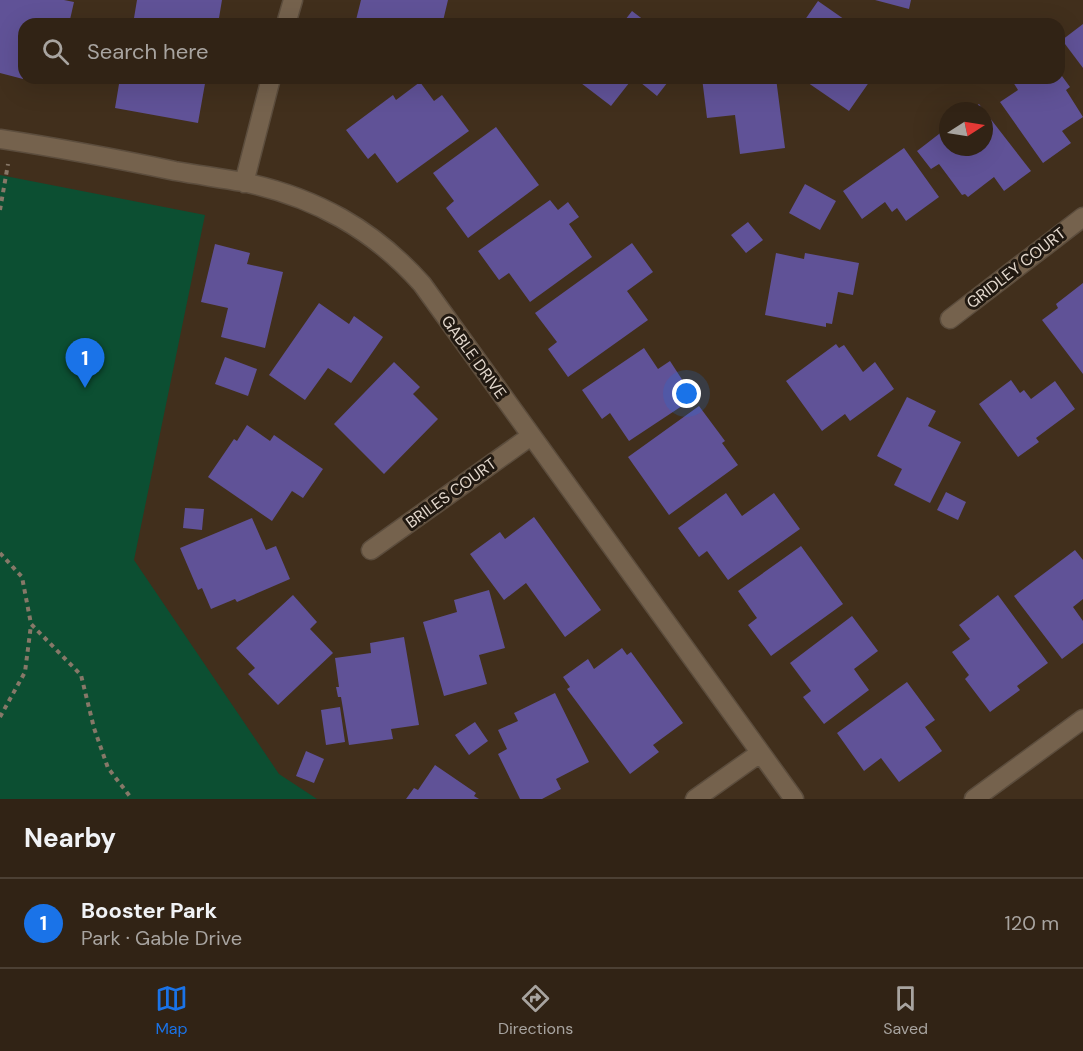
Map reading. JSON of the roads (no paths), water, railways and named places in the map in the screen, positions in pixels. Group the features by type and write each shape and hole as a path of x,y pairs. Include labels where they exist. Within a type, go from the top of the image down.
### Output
{"street":[{"path":"288,18 293,0"},
{"path":"244,183 269,84"},
{"name":"GABLE DRIVE","path":"6,140 244,183 292,196 322,207 371,237 395,255 422,284 794,799"},
{"name":"GRIDLEY COURT","path":"950,319 1083,217"},
{"name":"BRILES COURT","path":"371,550 531,436"},
{"path":"974,799 1083,719"},
{"path":"695,799 760,753"}],"place":[{"name":"Booster Park","path":"85,388"}]}
